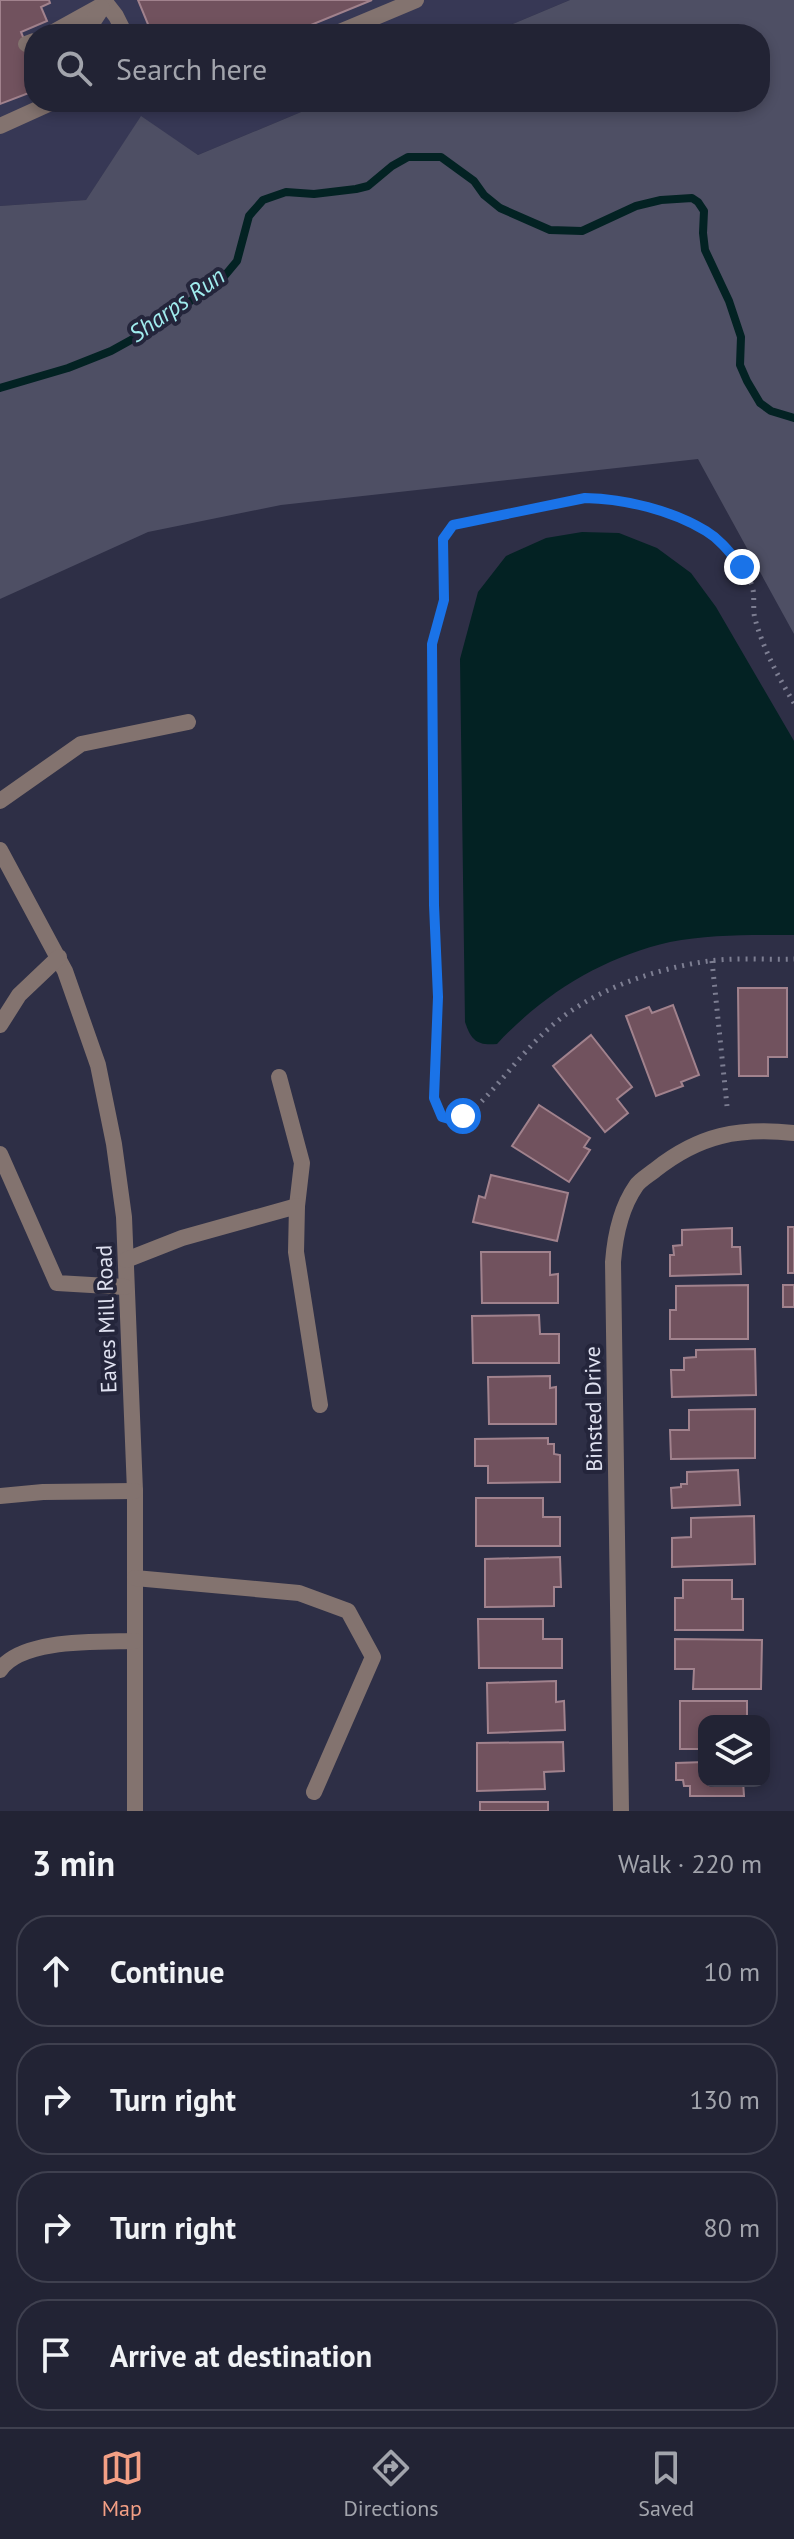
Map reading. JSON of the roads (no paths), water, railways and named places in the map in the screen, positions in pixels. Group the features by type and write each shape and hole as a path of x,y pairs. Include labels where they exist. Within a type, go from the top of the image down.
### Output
{"street":[{"path":"359,24 416,0"},
{"path":"67,24 105,2"},
{"path":"76,24 105,2"},
{"path":"85,24 105,2"},
{"path":"93,24 105,2"},
{"path":"105,2 119,24"},
{"path":"0,117 24,107"},
{"path":"0,126 31,112"},
{"path":"0,801 81,744 188,722"},
{"name":"Eaves Mill Road","path":"0,850 59,957 98,1065 114,1144 124,1217 135,1491 135,1811"},
{"path":"0,1025 19,995 59,957"},
{"path":"279,1077 302,1163 296,1252 320,1405"},
{"name":"Binsted Drive","path":"621,1811 613,1262 616,1229 636,1184 673,1155 712,1136 775,1131 794,1133"},
{"path":"0,1154 57,1283 125,1287"},
{"path":"126,1260 182,1238 297,1206"},
{"path":"0,1496 43,1492 135,1491"},
{"path":"135,1578 299,1593 348,1611 373,1657 314,1792"},
{"path":"2,1664 55,1643 135,1641"}],"waterway":[{"name":"Sharps Run","path":"0,388 68,368 111,351 149,330 222,279 237,261 249,216 263,200 286,192 314,194 356,189 368,186 408,157 441,157 474,181 484,195 500,208 550,230 582,231 636,206 661,200 692,198 698,202 704,211 705,250 729,301 741,337 740,365 747,381 760,403 771,411 794,418"}]}
